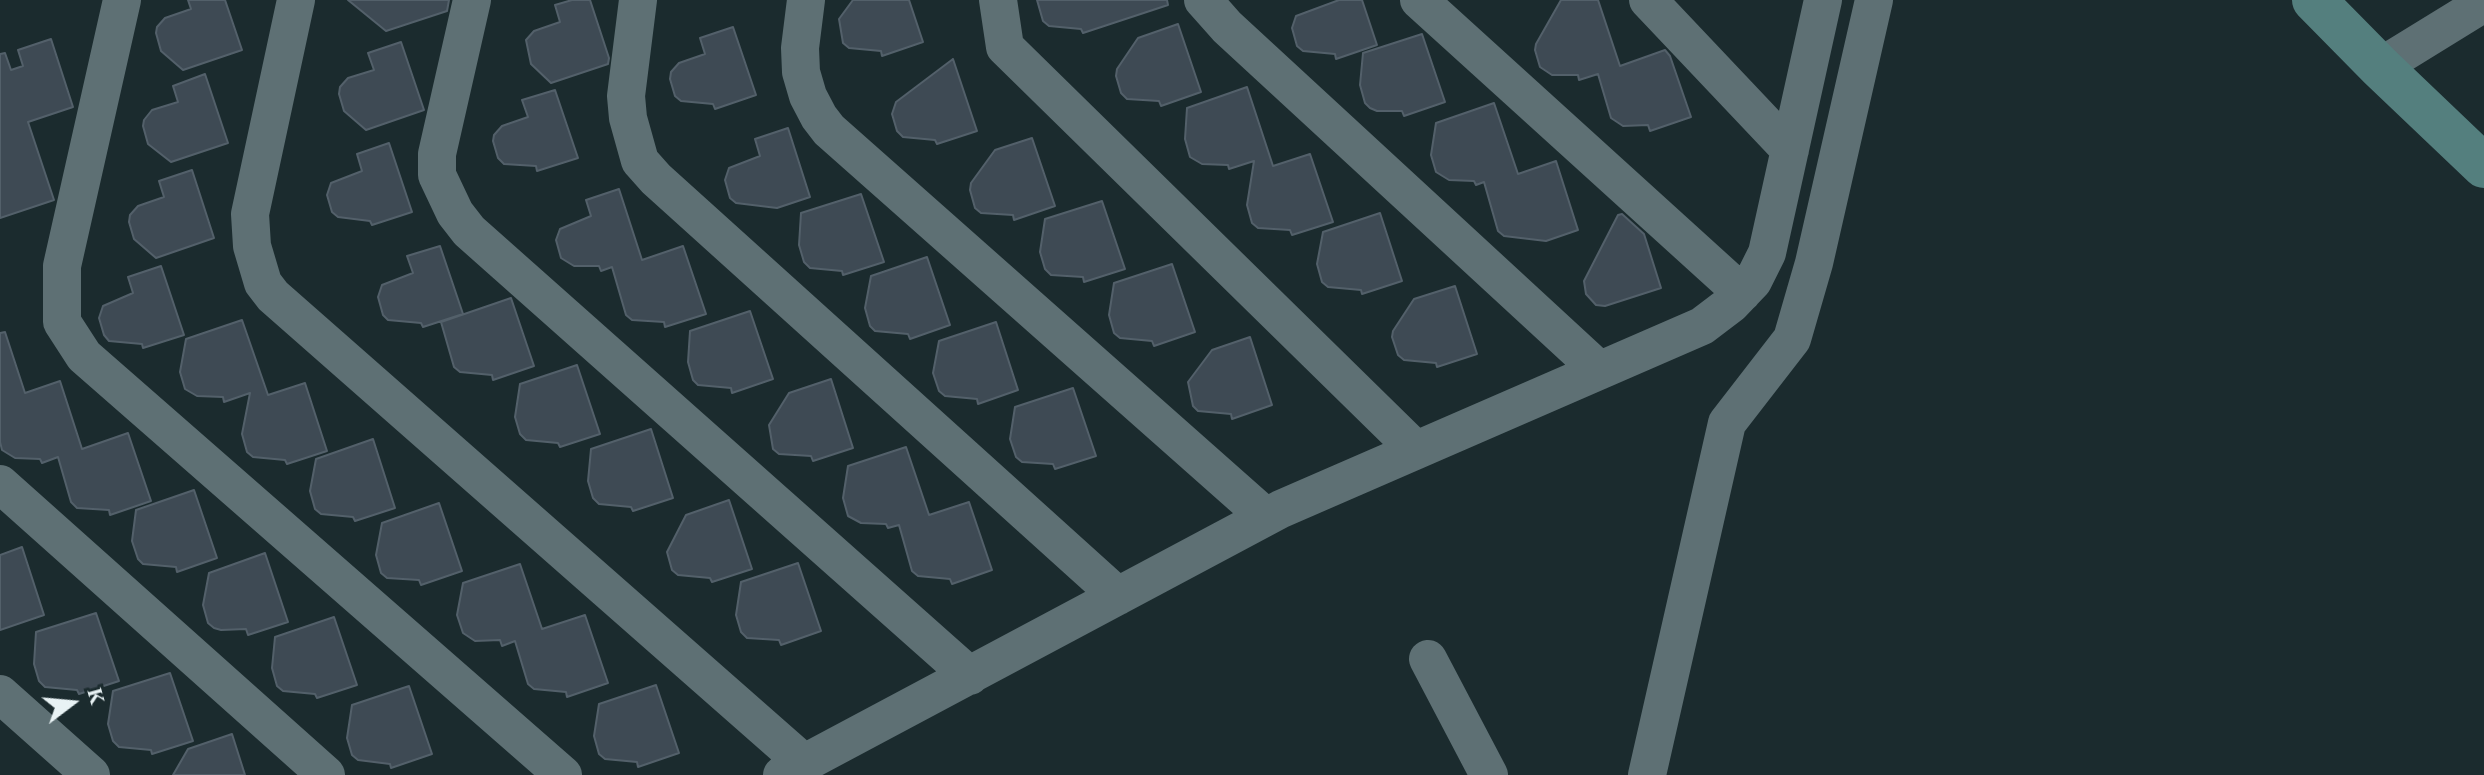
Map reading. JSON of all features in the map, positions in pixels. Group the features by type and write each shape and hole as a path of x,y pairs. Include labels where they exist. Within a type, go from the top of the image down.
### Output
{"main road":[{"path":"2314,0 2484,166"}],"street":[{"path":"122,0 62,266 62,322 84,356 563,775"},
{"path":"296,0 250,214 252,246 263,283 273,296 793,769 1266,517 1702,326 1753,281 1767,253 1823,0"},
{"path":"472,0 437,154 437,175 455,213 469,231 970,676"},
{"path":"638,0 626,96 628,118 640,161 656,179 1118,596"},
{"path":"806,0 800,48 801,72 808,96 819,117 835,136 1266,517"},
{"path":"998,0 1005,47 1416,450"},
{"path":"1203,0 1227,27 1599,370"},
{"path":"1419,0 1742,293"},
{"path":"1648,0 1790,150"},
{"path":"1647,775 1727,423 1792,339 1814,263 1874,0"},
{"path":"2380,67 2484,3"},
{"path":"0,484 326,775"},
{"path":"1428,659 1489,775"},
{"path":"0,694 91,775"}],"building":[{"path":"188,0 225,0 242,50 183,70 161,51 157,27 165,18 191,9"},
{"path":"348,0 449,0 447,11 386,31"},
{"path":"572,0 590,0 609,58 608,64 551,83 531,64 526,40 534,31 560,22 555,5"},
{"path":"853,0 909,0 923,42 882,56 881,51 849,48 843,43 839,19"},
{"path":"1037,0 1167,0 1168,5 1083,33 1081,29 1049,26 1043,21"},
{"path":"1339,0 1362,0 1377,45 1336,59 1335,54 1303,51 1297,46 1292,28 1296,16"},
{"path":"1561,0 1598,0 1620,66 1665,50 1670,56 1691,117 1650,131 1648,125 1623,126 1611,118 1598,74 1579,80 1578,75 1552,75 1540,67 1536,44"},
{"path":"1178,24 1201,92 1161,106 1159,101 1127,99 1121,93 1117,69 1138,38"},
{"path":"733,27 756,95 715,109 713,104 681,101 675,96 671,72 679,63 705,54 700,38"},
{"path":"1422,34 1445,102 1404,116 1402,111 1370,108 1365,103 1360,85 1363,53"},
{"path":"51,39 73,107 28,122 54,200 0,218 0,54 5,53 11,70 23,66 18,50"},
{"path":"401,42 424,110 366,130 344,111 340,87 348,78 374,70 368,53"},
{"path":"953,59 977,131 937,144 935,140 903,137 897,131 892,114 896,102"},
{"path":"205,74 228,143 171,162 148,144 144,120 152,110 178,102 173,86"},
{"path":"1247,87 1273,166 1310,154 1333,222 1292,235 1290,230 1258,228 1252,223 1247,205 1254,161 1229,169 1228,165 1202,164 1190,157 1185,139 1187,108"},
{"path":"555,90 578,158 537,171 536,166 504,164 498,158 494,135 502,126 528,117 522,100"},
{"path":"1494,103 1518,174 1556,161 1578,230 1546,241 1504,236 1498,231 1484,182 1476,185 1474,181 1449,180 1436,172 1431,155 1436,123"},
{"path":"788,128 810,197 777,208 736,203 730,198 725,180 729,168 760,156 755,139"},
{"path":"1032,138 1055,206 1014,220 1013,215 981,213 975,208 971,183 995,150"},
{"path":"389,143 412,212 372,225 370,221 338,217 332,212 327,195 331,183 362,171 357,154"},
{"path":"192,170 214,238 156,258 134,239 130,215 138,206 164,197 159,181"},
{"path":"619,189 642,260 683,246 706,314 665,327 664,322 632,320 626,315 612,267 601,271 599,266 574,266 561,258 556,240 560,229 591,216 586,200"},
{"path":"861,194 884,262 843,275 842,271 810,268 804,262 799,245 801,213"},
{"path":"1102,201 1125,269 1084,282 1083,277 1051,275 1045,269 1040,252 1045,219"},
{"path":"1380,213 1402,281 1362,294 1361,290 1328,287 1322,282 1317,264 1323,232"},
{"path":"1622,214 1644,234 1661,288 1605,306 1596,305 1586,294 1584,281 1618,215"},
{"path":"440,246 463,314 423,327 421,323 388,320 383,315 378,297 382,285 413,273 407,256"},
{"path":"927,257 950,325 910,339 908,334 875,331 870,326 865,308 871,276"},
{"path":"1172,264 1195,332 1154,346 1152,341 1120,338 1114,333 1109,315 1114,283"},
{"path":"161,266 184,335 143,348 142,344 109,341 99,318 103,306 133,293 128,277"},
{"path":"1455,286 1477,354 1437,367 1436,363 1404,360 1398,355 1392,337 1414,299"},
{"path":"511,298 534,366 493,380 492,375 460,372 454,367 441,322"},
{"path":"750,311 773,379 732,393 731,388 698,385 693,380 688,362 690,331"},
{"path":"242,320 268,395 305,383 327,451 287,464 285,460 253,457 247,452 242,434 250,393 224,402 223,397 197,396 185,389 180,372 186,339"},
{"path":"996,322 1018,390 978,404 977,399 945,396 939,391 933,373 939,341"},
{"path":"5,332 25,393 60,381 82,449 128,433 151,501 110,515 109,510 77,508 71,502 58,457 42,463 40,459 15,458 2,450 0,333"},
{"path":"1250,337 1272,405 1232,419 1231,414 1198,411 1193,406 1188,382 1212,350"},
{"path":"577,365 600,434 560,447 558,443 526,440 520,434 515,417 520,384"},
{"path":"831,379 853,448 813,461 811,456 779,454 773,449 769,425 789,393"},
{"path":"1073,388 1096,456 1055,469 1053,464 1022,462 1016,457 1010,439 1015,407"},
{"path":"651,429 673,498 633,511 631,507 599,504 593,498 588,481 591,449"},
{"path":"373,439 395,508 355,521 353,517 321,514 315,509 310,491 316,459"},
{"path":"906,447 929,515 969,502 992,570 952,584 950,579 918,576 912,571 899,525 888,528 886,524 861,523 848,516 843,498 848,466"},
{"path":"194,490 217,558 177,572 176,567 143,564 132,541 136,510"},
{"path":"729,500 752,569 712,582 710,578 678,575 672,570 667,552 686,515"},
{"path":"439,503 462,571 421,585 419,580 387,578 381,573 376,555 382,523"},
{"path":"22,547 44,615 0,630 0,555"},
{"path":"265,553 288,622 248,635 246,629 214,628 208,623 203,605 209,573"},
{"path":"798,563 821,631 781,645 779,640 747,638 741,632 736,615 741,582"},
{"path":"520,564 542,629 585,615 608,683 567,697 566,692 534,689 528,684 515,641 502,646 500,640 475,641 463,633 457,615 463,583"},
{"path":"96,613 119,681 79,694 77,690 45,687 39,681 34,664 36,632"},
{"path":"334,617 357,685 317,698 315,694 283,691 277,686 272,668 275,637"},
{"path":"170,673 193,741 152,754 151,750 119,747 113,741 108,724 113,691"},
{"path":"656,685 679,753 638,767 637,762 605,759 599,754 594,736 599,704"},
{"path":"409,686 432,754 391,768 390,764 358,760 352,755 347,738 352,705"},
{"path":"232,734 245,775 173,775 188,749"}]}
